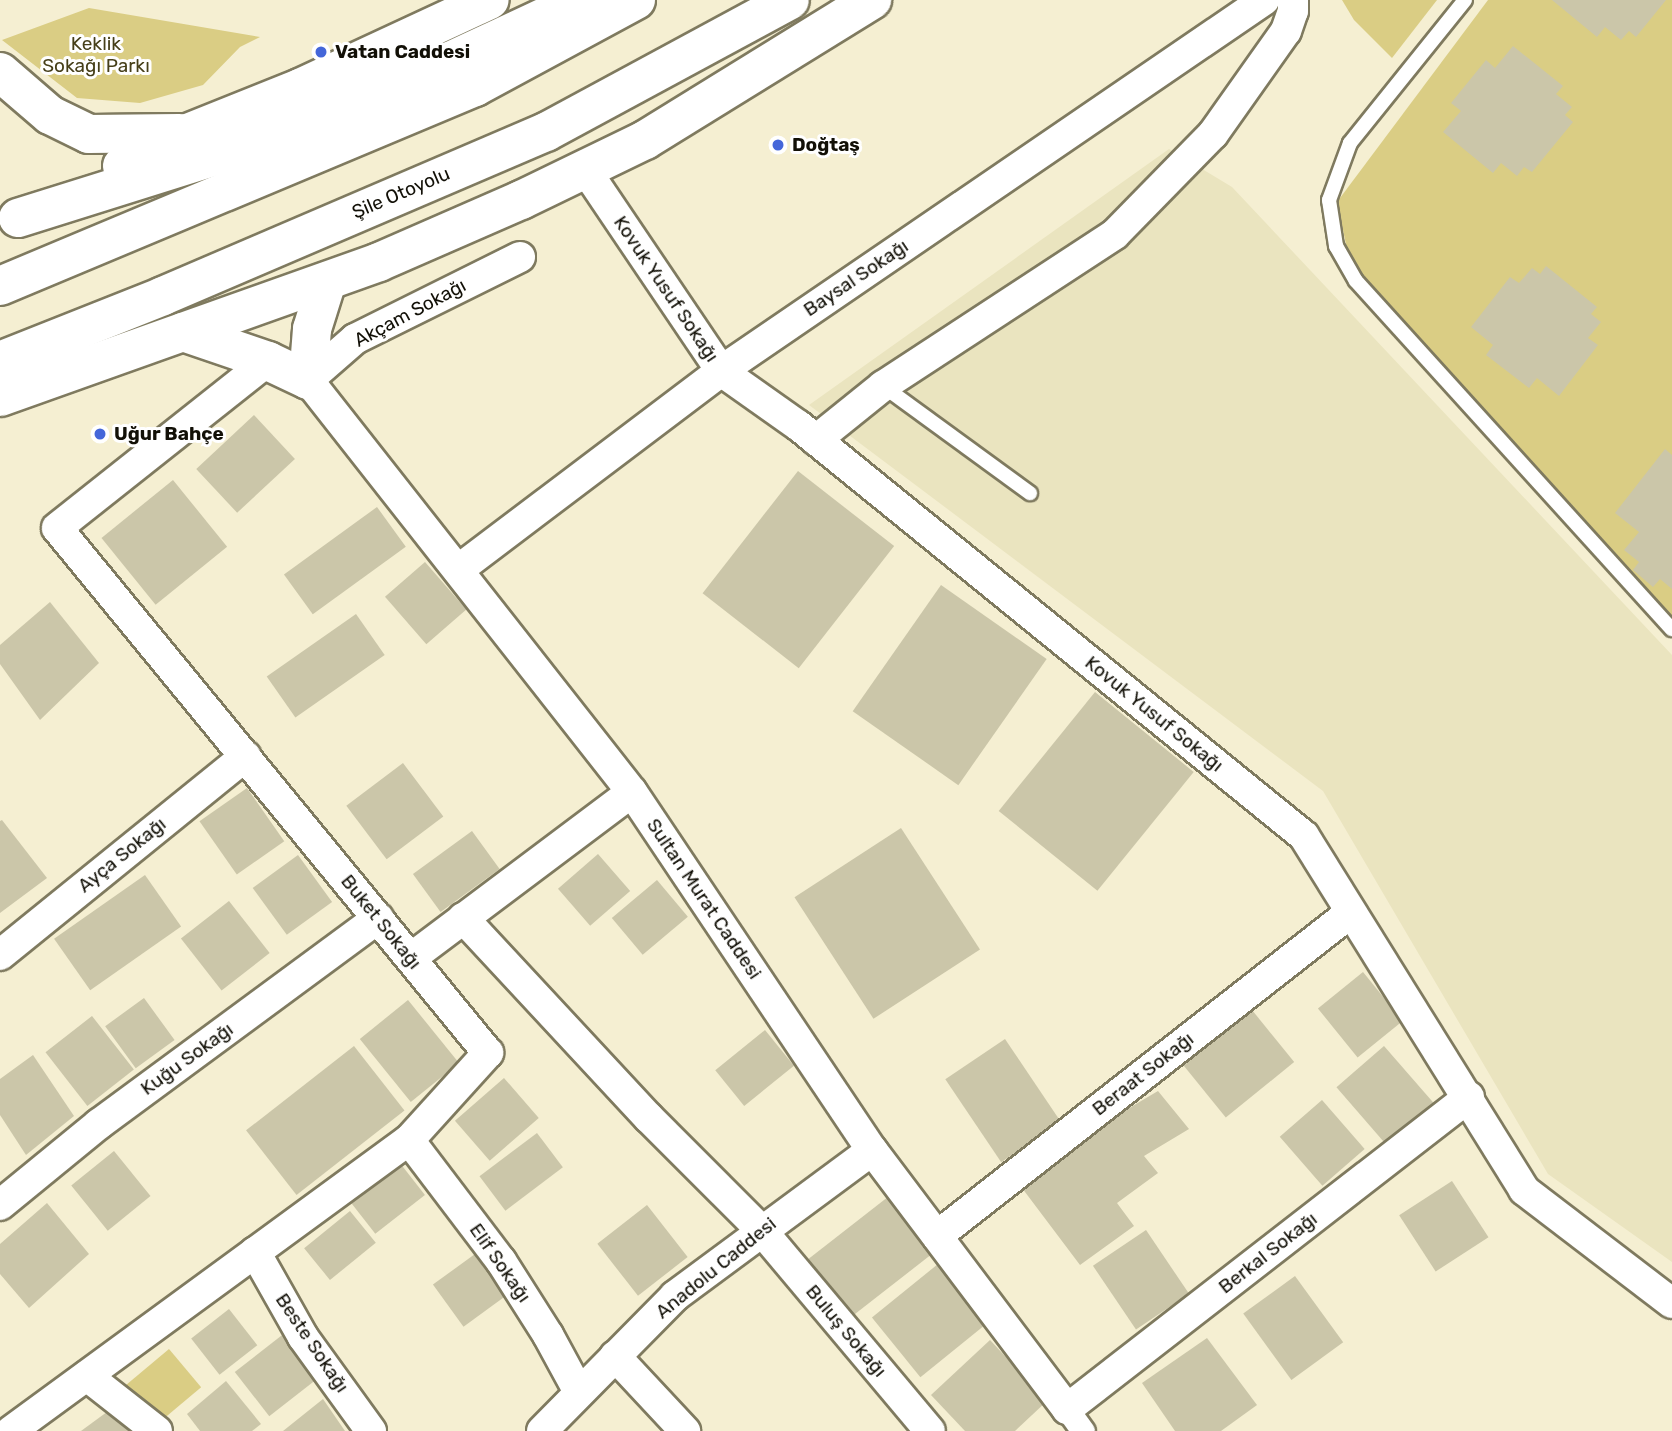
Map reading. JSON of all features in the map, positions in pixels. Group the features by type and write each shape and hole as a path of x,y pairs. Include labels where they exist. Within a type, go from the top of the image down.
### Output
{"highway":[{"path":"9,222 188,133 300,88 490,0"},
{"path":"9,222 244,147 450,61 581,0"},
{"path":"0,286 475,87 636,0"},
{"name":"Şile Otoyolu","path":"0,361 163,296 546,132 790,0"},
{"path":"0,397 395,256 645,140 872,0"},
{"path":"0,72 50,115 89,134 188,133"},
{"path":"183,332 268,361 308,380 312,329 327,281"},
{"path":"0,384 163,296"}],"street":[{"name":"Baysal Sokağı","path":"458,570 721,371 1264,0"},
{"path":"816,440 883,386 1115,234 1213,134 1286,31 1293,11 1293,0"},
{"name":"Kovuk Yusuf Sokağı","path":"585,169 721,371 816,440 1304,836 1350,913 1469,1097 1524,1190 1672,1303"},
{"name":"Akçam Sokağı","path":"308,380 355,339 520,257"},
{"name":"Buket Sokağı","path":"11,1431 410,1139 488,1052 57,528 268,361"},
{"name":"Sultan Murat Caddesi","path":"308,380 632,792 872,1150 1075,1420"},
{"name":"Ayça Sokağı","path":"0,954 246,757"},
{"path":"411,958 632,792"},
{"name":"Beraat Sokağı","path":"937,1236 1350,913"},
{"name":"Kuğu Sokağı","path":"0,1205 99,1124 378,918"},
{"name":"Buluş Sokağı","path":"463,918 649,1118 762,1231 930,1431"},
{"name":"Berkal Sokağı","path":"1075,1420 1469,1097"},
{"name":"Elif Sokağı","path":"410,1139 501,1261 548,1335 579,1392"},
{"name":"Anadolu Caddesi","path":"542,1431 675,1296 872,1150"},
{"name":"Beste Sokağı","path":"255,1252 303,1336 371,1431"},
{"path":"615,1356 685,1431"},
{"path":"87,1376 157,1431"}],"lane":[{"path":"1465,0 1350,143 1329,200 1336,246 1356,281 1672,629"},
{"path":"883,386 1030,493"}],"shaded area":[{"path":"1169,149 1232,187 1672,655 1672,1262 1548,1174 1323,791 809,405"}],"green space":[{"path":"1342,0 1437,0 1392,58 1354,20"},
{"path":"1488,0 1672,0 1672,620 1369,286 1347,249 1337,202"},
{"name":"Keklik Sokağı Parkı","path":"89,8 260,37 240,47 203,85 140,103 77,98 2,40"},
{"path":"169,1349 201,1387 157,1425 125,1386"}],"building":[{"path":"1552,0 1666,0 1636,37 1629,31 1621,40 1605,27 1597,37"},
{"path":"1513,46 1563,86 1556,94 1572,107 1565,115 1573,122 1532,172 1524,167 1517,176 1501,163 1493,173 1443,132 1461,111 1451,103 1486,60 1495,68"},
{"path":"1546,266 1597,307 1591,314 1601,322 1588,338 1598,345 1559,396 1537,378 1529,388 1486,355 1493,345 1471,327 1510,277 1519,283 1532,268 1540,274"},
{"path":"254,415 295,459 237,513 196,469"},
{"path":"1665,449 1672,455 1672,589 1660,579 1653,587 1633,570 1639,562 1624,550 1639,532 1615,513"},
{"path":"798,471 894,546 799,668 703,593"},
{"path":"173,480 227,547 156,605 102,538"},
{"path":"377,507 406,547 313,614 284,575"},
{"path":"425,562 466,610 426,644 385,597"},
{"path":"941,585 1047,659 958,785 853,711"},
{"path":"50,602 99,663 40,720 0,664 0,645"},
{"path":"356,614 385,655 295,717 267,677"},
{"path":"1095,692 1194,772 1097,891 999,811"},
{"path":"403,763 443,817 387,859 346,806"},
{"path":"247,788 284,841 237,875 199,821"},
{"path":"2,820 47,878 0,913 0,821"},
{"path":"901,828 980,950 873,1019 794,897"},
{"path":"472,831 500,869 441,912 413,874"},
{"path":"598,854 630,891 590,926 558,889"},
{"path":"298,855 332,902 287,935 253,888"},
{"path":"145,875 181,927 90,990 54,939"},
{"path":"657,880 688,917 643,955 612,918"},
{"path":"229,901 270,953 222,991 181,939"},
{"path":"1363,972 1403,1021 1358,1057 1318,1009"},
{"path":"144,998 175,1040 136,1068 105,1026"},
{"path":"408,1000 459,1063 411,1102 360,1039"},
{"path":"1252,1010 1294,1062 1226,1117 1184,1065"},
{"path":"92,1016 134,1070 87,1106 46,1052"},
{"path":"765,1030 794,1066 744,1106 715,1070"},
{"path":"1005,1039 1061,1122 1001,1162 945,1079"},
{"path":"354,1046 404,1111 297,1195 246,1130"},
{"path":"1384,1046 1435,1104 1387,1145 1336,1087"},
{"path":"33,1055 74,1116 26,1155 0,1115 0,1079"},
{"path":"504,1078 539,1118 490,1161 455,1121"},
{"path":"1158,1091 1189,1129 1144,1156 1158,1173 1117,1203 1134,1226 1080,1265 1022,1188 1114,1117"},
{"path":"1322,1100 1365,1149 1322,1186 1280,1137"},
{"path":"537,1133 563,1167 505,1211 479,1176"},
{"path":"114,1151 151,1196 108,1231 71,1186"},
{"path":"396,1158 425,1195 375,1234 346,1197"},
{"path":"1452,1181 1488,1237 1436,1272 1399,1215"},
{"path":"893,1193 937,1250 850,1318 806,1261"},
{"path":"47,1203 89,1254 29,1308 0,1274 0,1244"},
{"path":"647,1205 688,1257 638,1296 597,1244"},
{"path":"350,1211 376,1243 330,1280 304,1248"},
{"path":"1146,1230 1189,1294 1136,1330 1093,1266"},
{"path":"475,1254 506,1296 463,1327 433,1285"},
{"path":"938,1264 986,1324 920,1377 872,1317"},
{"path":"1295,1276 1343,1342 1291,1380 1243,1314"},
{"path":"229,1309 257,1345 219,1375 191,1339"},
{"path":"286,1332 320,1376 269,1416 235,1372"},
{"path":"1207,1338 1257,1405 1221,1431 1175,1431 1142,1383"},
{"path":"990,1340 1047,1401 1015,1431 965,1431 931,1395"},
{"path":"226,1381 261,1424 252,1431 200,1431 187,1414"},
{"path":"323,1399 345,1431 283,1431"},
{"path":"111,1409 131,1431 81,1431"}],"place":[{"name":"Vatan Caddesi","path":"321,52"},
{"name":"Doğtaş","path":"778,145"},
{"name":"Uğur Bahçe","path":"100,434"}]}
